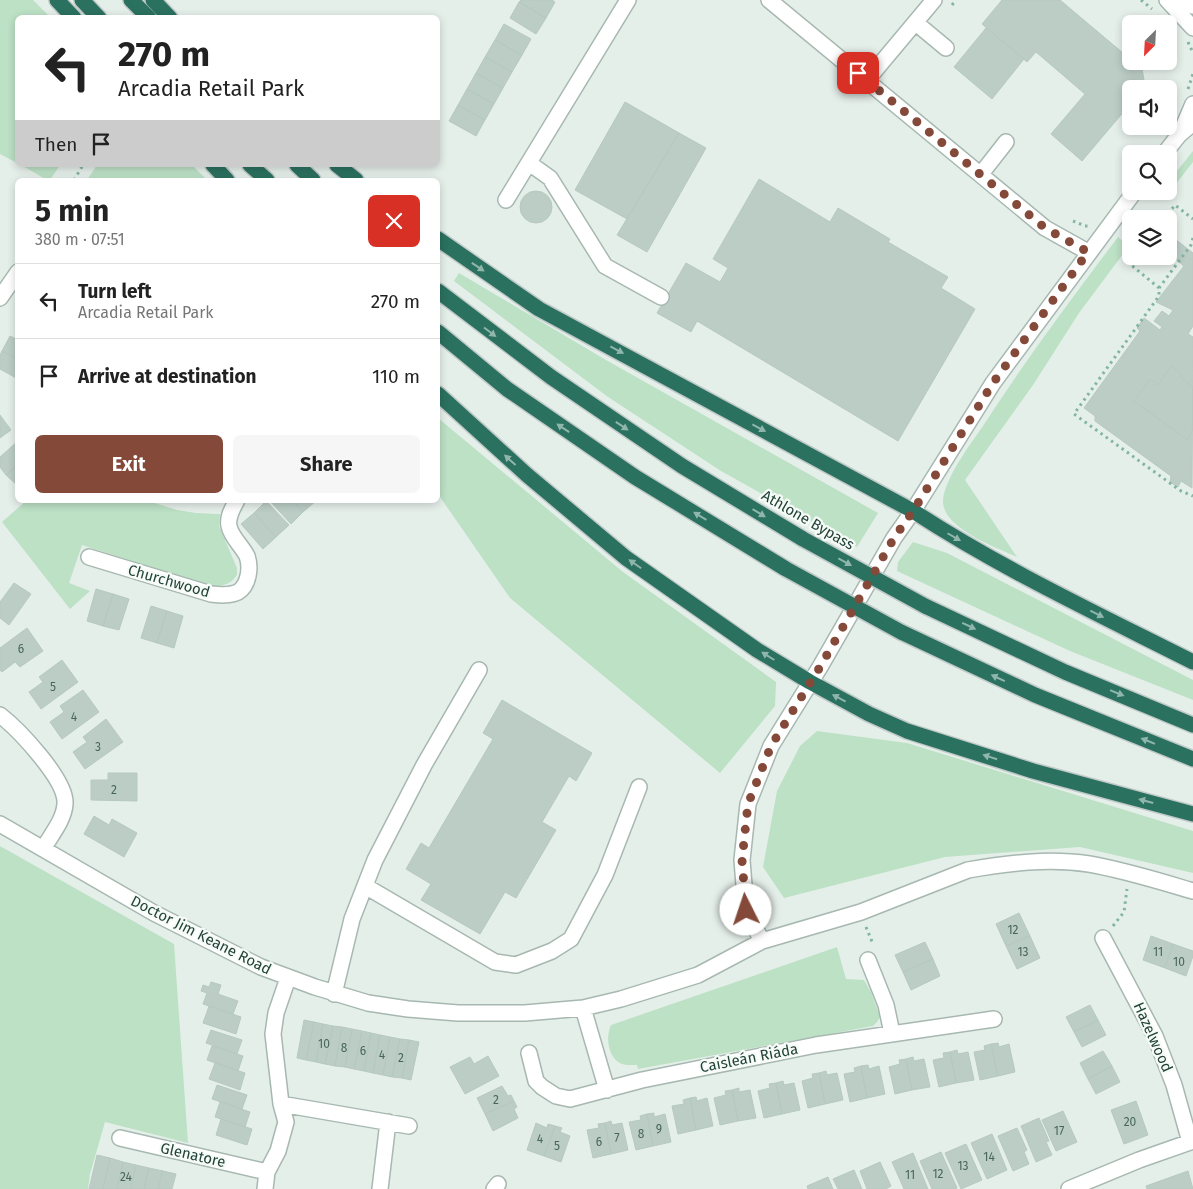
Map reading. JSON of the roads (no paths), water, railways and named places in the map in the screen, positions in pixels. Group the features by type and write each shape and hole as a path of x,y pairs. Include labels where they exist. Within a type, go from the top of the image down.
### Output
{"highway":[{"path":"57,0 71,15"},
{"path":"82,0 96,15"},
{"path":"132,0 145,15"},
{"path":"153,0 167,15"},
{"path":"215,167 226,178"},
{"path":"252,167 265,178"},
{"path":"300,167 311,178"},
{"path":"339,167 353,178"},
{"path":"440,240 539,308 913,511 951,535 1033,581 1193,662"},
{"name":"Athlone Bypass","path":"440,293 543,372 575,394 682,466 803,539 924,606 1064,672 1193,725"},
{"path":"440,334 507,389 635,477 786,569 901,632 1035,696 1193,759"},
{"path":"440,396 527,475 626,558 757,650 810,682 869,714 907,731 1033,771 1193,814"}],"street":[{"path":"506,200 628,0"},
{"path":"768,0 982,174 1045,228 1088,252"},
{"path":"867,80 934,0"},
{"path":"1167,0 1193,28"},
{"path":"1179,0 1193,6"},
{"path":"916,23 946,48"},
{"path":"1179,135 1193,104"},
{"path":"1171,145 1193,123"},
{"path":"982,174 1006,142"},
{"path":"529,163 550,178 605,266 661,297"},
{"path":"762,941 746,910 742,860 748,804 771,746 894,538 993,383 1128,200"},
{"path":"0,298 15,276"},
{"name":"Churchwood","path":"89,557 212,594 228,595 239,591 248,575 249,564 246,555 229,527 231,513 236,503"},
{"path":"334,994 352,919 375,860 424,765 479,670"},
{"path":"0,715 54,773 64,794 65,802 62,815 43,849"},
{"path":"365,886 495,962 516,965 552,951 571,939 605,875 639,787"},
{"name":"Doctor Jim Keane Road","path":"0,824 185,929 246,961 334,994 390,1007 451,1013 525,1013 583,1008 621,999 698,975 762,941 860,912 968,870 1006,864 1066,862 1089,864 1193,891"},
{"name":"Hazelwood","path":"1076,1186 1191,1141 1174,1085 1155,1036 1141,1006 1102,938"},
{"path":"868,960 886,1005 892,1033"},
{"path":"265,1189 267,1172 278,1151 286,1128 285,1114 281,1104 273,1034 274,1022 288,978"},
{"path":"583,1008 607,1090"},
{"name":"Caisleán Riáda","path":"528,1053 536,1081 556,1096 570,1099 730,1061 816,1045 994,1019"},
{"path":"281,1104 409,1126"},
{"path":"380,1189 388,1122"},
{"name":"Glenatore","path":"120,1138 267,1172"}]}
